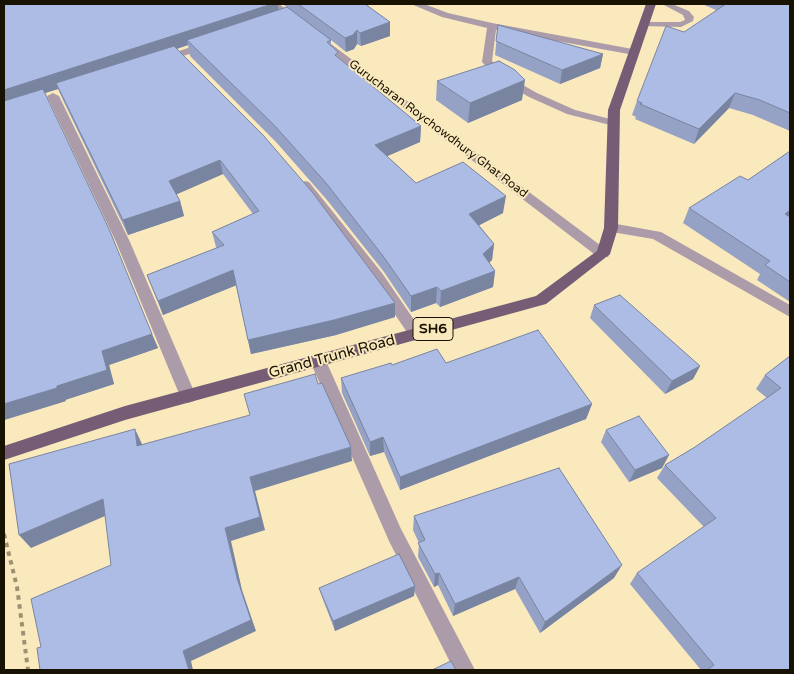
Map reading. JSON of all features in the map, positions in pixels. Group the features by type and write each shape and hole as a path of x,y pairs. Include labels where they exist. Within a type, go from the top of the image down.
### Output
{"main road":[{"path":"603,254 611,228 614,110 651,4"},
{"name":"Grand Trunk Road","path":"4,453 125,413 541,300 603,254"}],"street":[{"name":"Gurucharan Roychowdhury Ghat Road","path":"274,4 286,18 310,31 603,254"},
{"path":"416,4 445,15 492,26 634,52"},
{"path":"492,26 487,62 503,78 533,95 571,112 614,123"},
{"path":"152,63 183,57 217,42"},
{"path":"53,96 123,242 188,396"},
{"path":"296,175 321,204 377,277 416,334"},
{"path":"611,228 656,236 790,312"},
{"path":"318,361 395,535 464,670"}],"lane":[{"path":"644,24 681,25 689,21 690,17 686,13 666,4"}],"path":[{"path":"4,534 17,587 28,670"}],"building":[{"path":"4,4 272,4 4,90"},
{"path":"298,4 365,4 390,22 360,33 357,30 353,35 345,38"},
{"path":"726,4 790,4 790,113 760,100 735,93 699,129 640,104 642,103 637,101 666,26 684,32"},
{"path":"287,7 331,40 327,42 338,52 335,55 421,126 375,145 416,183 463,162 506,196 469,214 494,244 483,254 495,271 441,291 437,287 411,296 383,256 326,183 274,125 187,40"},
{"path":"498,25 603,54 562,70 496,41"},
{"path":"174,46 263,135 313,193 395,303 334,320 248,340 233,270 158,301 147,275 224,245 212,232 259,211 220,160 169,181 180,201 123,220 56,83"},
{"path":"499,61 515,70 525,80 470,103 437,81"},
{"path":"43,89 109,229 152,334 102,351 107,370 4,404 4,101"},
{"path":"790,151 790,210 785,214 790,217 790,282 765,265 770,261 689,208 740,176 748,180"},
{"path":"620,295 700,366 672,381 594,305"},
{"path":"538,330 592,404 400,477 383,437 370,442 341,378 391,363 392,365 437,349 446,363"},
{"path":"790,356 790,670 707,670 714,665 637,573 716,518 665,465 695,447 781,388 765,375"},
{"path":"315,374 318,384 322,383 351,447 250,477 260,517 225,528 237,578 251,620 183,651 189,670 40,670 37,648 41,647 31,599 111,565 103,499 19,535 9,464 135,429 137,446 250,415 244,394"},
{"path":"639,416 669,455 635,470 606,430"},
{"path":"559,468 622,565 545,622 519,577 455,604 439,573 435,574 418,543 425,540 414,516"},
{"path":"399,554 415,586 333,621 319,588"},
{"path":"451,661 456,670 432,670"}]}
